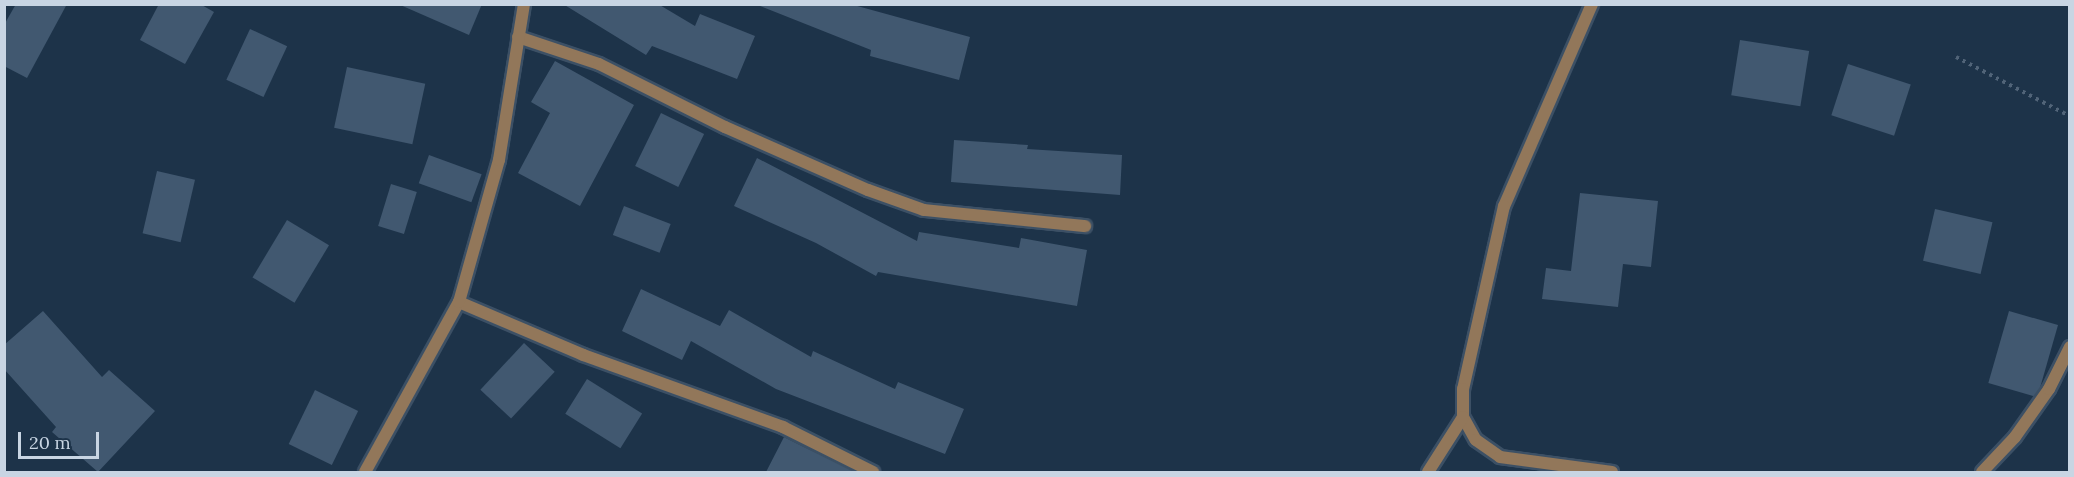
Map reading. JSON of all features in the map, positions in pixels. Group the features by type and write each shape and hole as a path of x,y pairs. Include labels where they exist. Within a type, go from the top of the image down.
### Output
{"street":[{"path":"364,472 459,302 499,160 524,4"},
{"path":"1428,472 1462,417 1463,389 1504,206 1592,4"},
{"path":"518,37 600,64 725,127 868,190 924,210 1085,226"},
{"path":"459,302 584,355 783,427 873,472"},
{"path":"1984,472 2049,388 2070,347"},
{"path":"1462,417 1476,440 1500,457 1612,472"}],"path":[{"path":"1956,57 2070,116"}],"building":[{"path":"16,4 67,4 27,78 4,66 4,25"},
{"path":"159,4 200,4 214,12 185,64 140,40"},
{"path":"398,4 482,4 469,35"},
{"path":"563,4 658,4 695,26 700,14 755,36 737,79 652,46 646,55"},
{"path":"755,4 850,4 970,37 959,80 870,56 871,50"},
{"path":"250,29 287,46 263,97 226,80"},
{"path":"1740,40 1809,51 1800,106 1731,95"},
{"path":"555,61 634,105 580,206 518,173 550,113 531,102"},
{"path":"1848,64 1911,84 1894,136 1831,115"},
{"path":"347,67 425,84 412,144 334,128"},
{"path":"661,113 704,134 678,187 635,166"},
{"path":"954,140 1028,145 1027,149 1122,155 1120,195 951,182"},
{"path":"429,155 482,174 471,202 419,183"},
{"path":"757,158 917,241 919,232 1019,248 1021,238 1087,250 1077,306 878,272 876,276 816,243 734,206"},
{"path":"157,171 195,180 181,242 143,233"},
{"path":"391,184 417,192 404,234 378,226"},
{"path":"1580,193 1658,201 1651,267 1623,264 1618,307 1542,299 1546,268 1571,271"},
{"path":"624,206 671,224 660,253 613,235"},
{"path":"1935,209 1992,222 1981,274 1923,261"},
{"path":"287,220 329,245 294,303 252,277"},
{"path":"641,289 720,326 729,310 811,357 813,351 895,389 898,382 964,409 945,454 776,389 691,341 682,360 622,331"},
{"path":"43,311 102,377 109,370 155,411 98,472 52,432 56,427 4,369 4,345"},
{"path":"2009,311 2058,325 2037,397 1988,383"},
{"path":"524,343 555,372 511,418 480,390"},
{"path":"587,379 642,413 620,448 565,414"},
{"path":"315,390 358,411 332,465 289,444"},
{"path":"784,437 800,445 856,472 766,472"}]}
